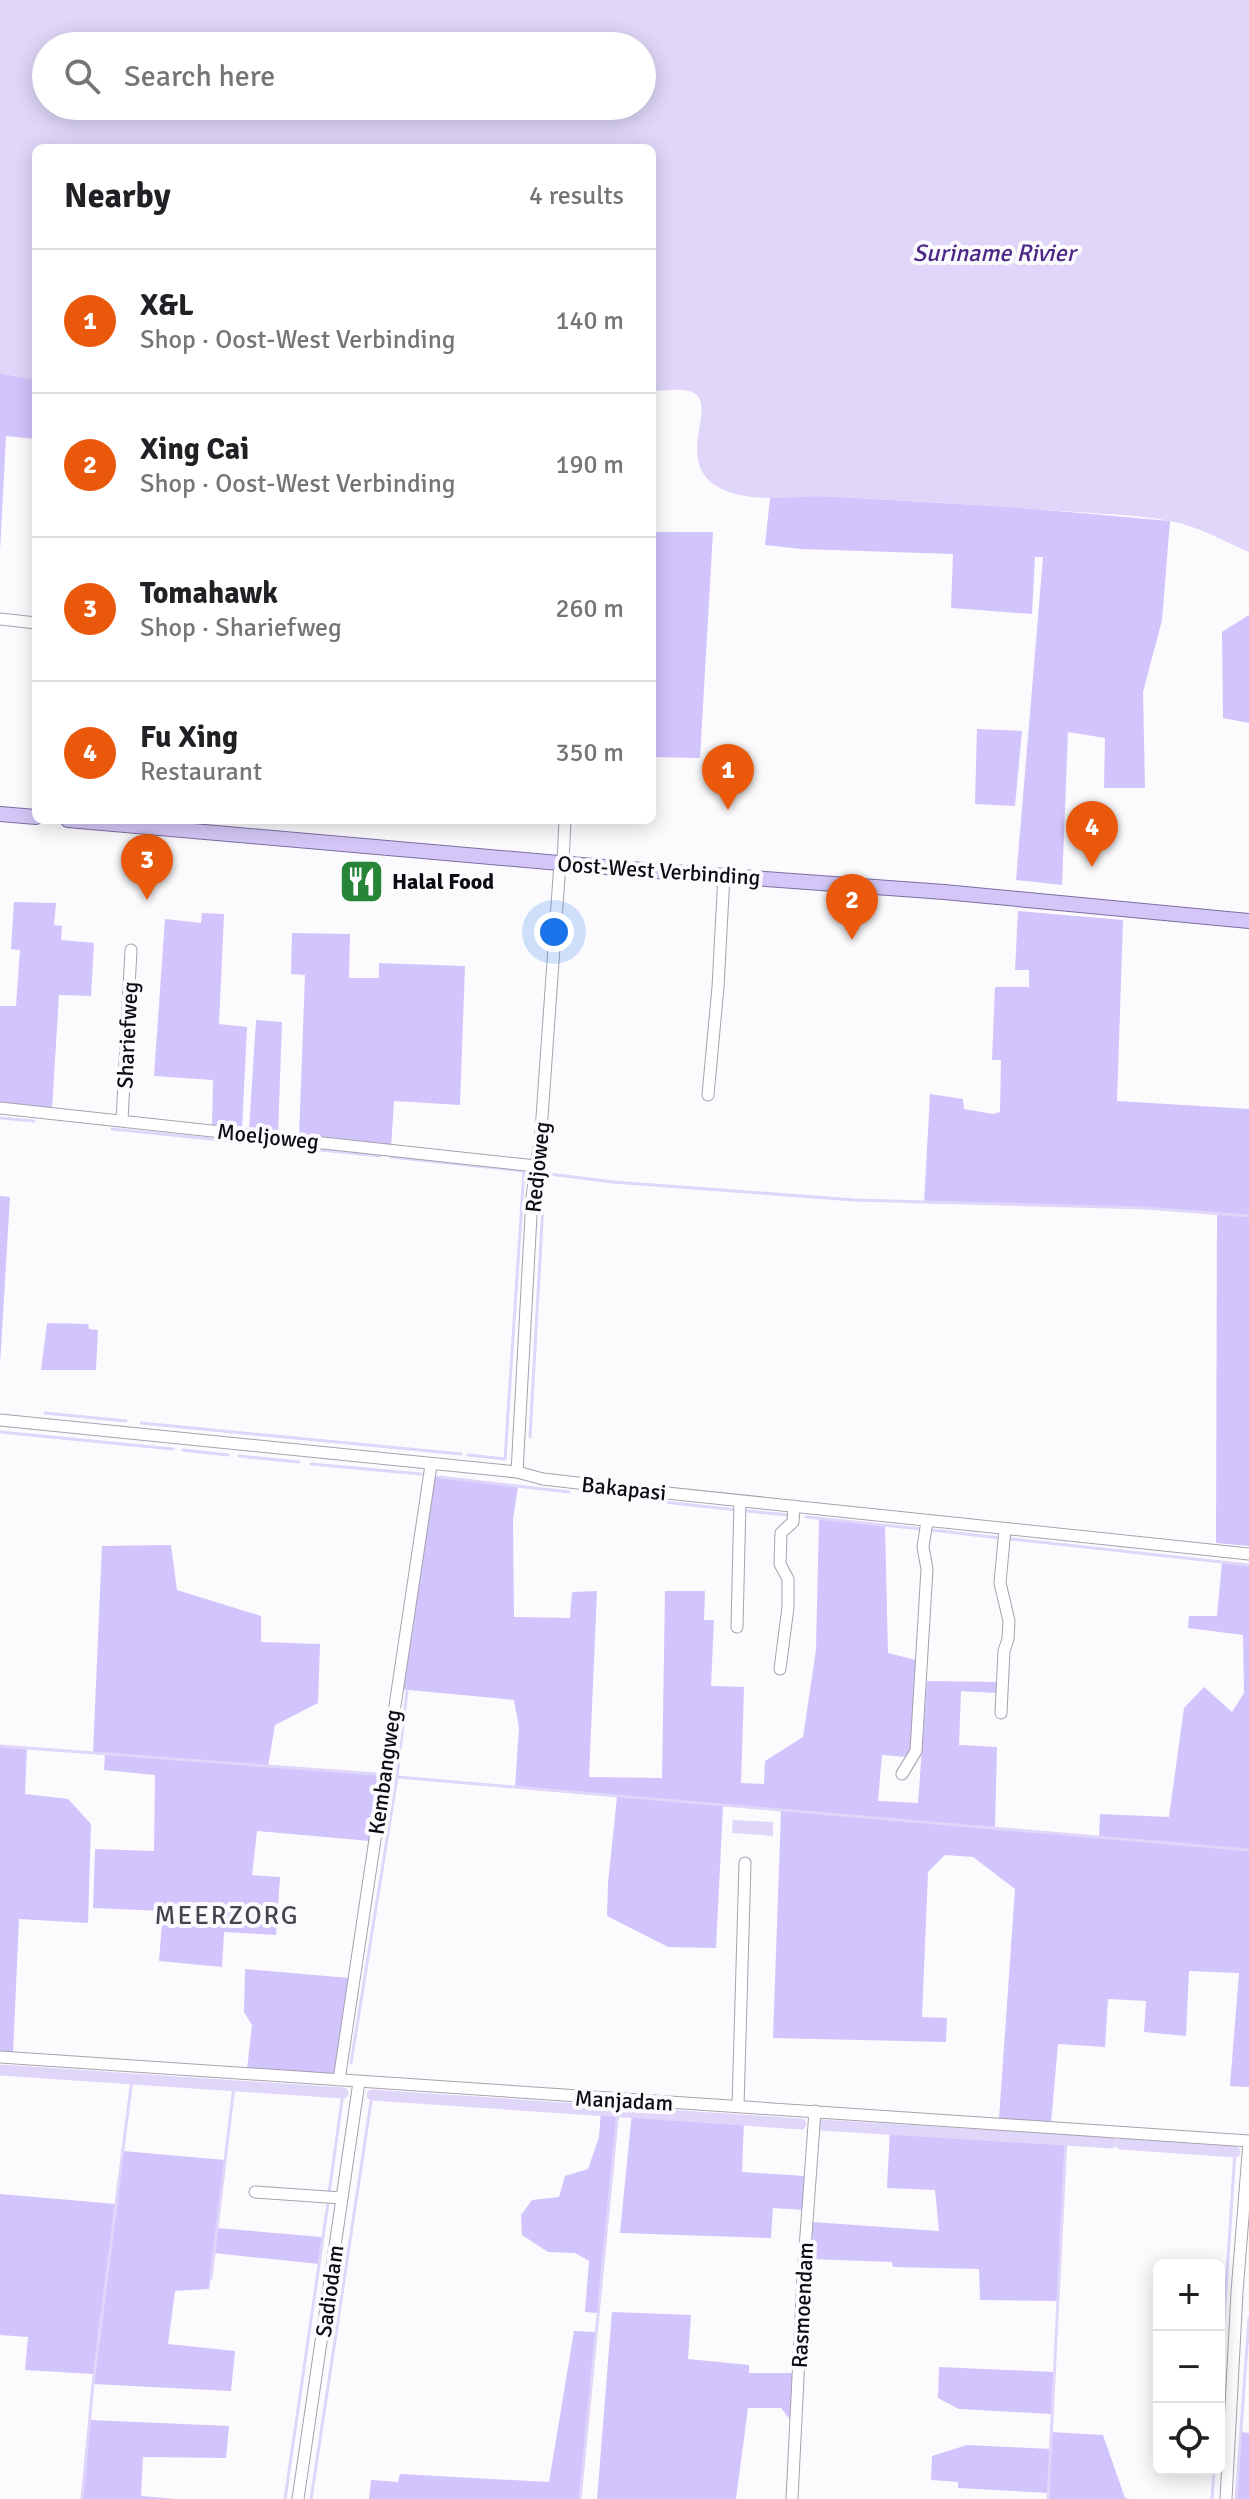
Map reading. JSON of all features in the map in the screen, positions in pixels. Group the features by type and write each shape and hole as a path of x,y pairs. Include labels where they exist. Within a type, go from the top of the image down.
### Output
{"main road":[{"path":"0,814 32,817"},
{"name":"Oost-West Verbinding","path":"114,824 562,863 935,891 1249,921"}],"street":[{"path":"0,619 32,623"},
{"name":"Redjoweg","path":"517,1472 528,1270 565,824"},
{"path":"708,1095 724,875"},
{"name":"Shariefweg","path":"122,1120 131,950"},
{"name":"Moeljoweg","path":"0,1108 536,1166"},
{"name":"Bakapasi","path":"0,1420 517,1472 543,1479 1249,1554"},
{"name":"Kembangweg","path":"339,2080 431,1465"},
{"path":"737,1627 740,1501"},
{"path":"780,1669 788,1607 788,1579 780,1564 781,1533 793,1522 794,1506"},
{"path":"902,1774 916,1751 927,1569 923,1547 927,1521"},
{"path":"1001,1713 1009,1621 1000,1583 1005,1529"},
{"path":"738,2106 745,1863"},
{"name":"Manjadam","path":"0,2057 1249,2142"},
{"name":"Sadiodam","path":"298,2499 359,2082"},
{"name":"Rasmoendam","path":"792,2499 815,2111"},
{"path":"1226,2499 1243,2292 1249,2142"},
{"path":"255,2192 342,2198"}],"shaded area":[{"path":"0,373 32,379 32,439 6,436 0,551"},
{"path":"806,495 1012,507 1170,521 1162,620 1143,692 1145,788 1104,788 1105,738 1068,732 1062,885 1016,880 1043,557 1035,557 1032,614 951,608 953,554 765,545 770,498"},
{"path":"656,532 713,532 700,758 656,757"},
{"path":"1249,615 1249,723 1223,718 1222,632"},
{"path":"977,729 1022,731 1015,806 975,804"},
{"path":"14,902 56,903 54,925 62,926 61,940 94,943 91,996 59,995 52,1109 0,1105 0,1006 16,1006 20,950 11,949"},
{"path":"1018,911 1123,920 1117,1101 1249,1109 1249,1546 1216,1543 1217,1214 1146,1208 924,1203 930,1094 963,1099 964,1109 993,1114 1000,1112 1001,1060 992,1060 995,987 1029,987 1029,970 1015,970"},
{"path":"202,913 224,914 219,1024 247,1027 242,1130 212,1127 213,1080 154,1076 165,919 201,923"},
{"path":"292,933 350,934 349,978 379,978 379,963 465,966 460,1105 394,1101 391,1148 299,1137 305,975 291,974"},
{"path":"256,1020 282,1022 278,1134 249,1130"},
{"path":"0,1196 10,1197 0,1365"},
{"path":"47,1323 88,1324 89,1329 98,1330 96,1370 41,1370"},
{"path":"433,1476 518,1487 513,1519 514,1617 570,1618 572,1592 597,1591 589,1777 662,1778 665,1591 705,1591 704,1620 714,1620 711,1686 744,1687 741,1783 764,1784 765,1761 803,1737 816,1650 819,1519 885,1526 888,1653 920,1661 915,1746 907,1757 882,1755 878,1801 918,1803 927,1681 997,1682 996,1693 961,1691 959,1745 997,1747 995,1828 1099,1837 1100,1814 1169,1817 1184,1708 1204,1687 1232,1712 1244,1693 1243,1635 1188,1628 1189,1616 1217,1616 1222,1562 1249,1565 1249,2087 1230,2086 1239,1973 1189,1971 1186,2036 1144,2032 1146,2001 1108,1999 1105,2047 1058,2044 1051,2123 999,2119 1015,1889 973,1857 945,1855 928,1872 922,2017 947,2018 946,2042 773,2038 781,1811 723,1806 716,1948 668,1947 607,1916 617,1797 515,1788 519,1728 514,1700 399,1689"},
{"path":"171,1545 177,1590 261,1616 261,1642 320,1644 318,1703 275,1725 268,1766 380,1775 370,1841 257,1831 252,1875 280,1877 276,1935 224,1932 222,1967 159,1961 163,1911 93,1908 95,1849 154,1851 155,1775 104,1770 105,1755 93,1753 102,1546"},
{"path":"0,1746 27,1748 25,1794 68,1799 91,1824 88,1923 19,1919 13,2054 0,2054"},
{"path":"245,1969 349,1978 335,2074 247,2069 252,2025 244,2012"},
{"path":"601,2110 618,2111 598,2313 585,2312 589,2261 575,2253 548,2252 522,2235 521,2215 532,2200 559,2197 565,2176 588,2169 599,2137"},
{"path":"632,2112 744,2120 742,2172 805,2176 803,2210 773,2208 771,2238 620,2233"},
{"path":"890,2129 1066,2140 1058,2301 980,2300 979,2269 893,2267 892,2262 811,2259 813,2222 939,2231 935,2190 887,2188"},
{"path":"123,2151 225,2160 217,2228 322,2237 319,2264 214,2253 209,2289 175,2291 168,2344 235,2351 231,2391 93,2384 94,2374 25,2370 28,2337 0,2335 0,2194 116,2204"},
{"path":"612,2312 691,2315 688,2359 749,2365 749,2373 795,2373 792,2422 781,2408 748,2408 736,2499 597,2499"},
{"path":"574,2331 596,2332 579,2499 369,2499 371,2480 398,2482 400,2474 549,2482"},
{"path":"939,2367 1054,2372 1052,2414 959,2409 938,2398"},
{"path":"90,2420 229,2426 226,2458 143,2457 141,2496 177,2499 82,2499"},
{"path":"1051,2432 1103,2435 1125,2498 1130,2499 1048,2499 1047,2493 958,2488 958,2482 931,2480 932,2456 967,2445 1050,2449"},
{"path":"1241,2432 1249,2433 1249,2499 1236,2499"}],"water":[{"name":"Suriname Rivier","path":"0,0 1249,0 1249,552 1190,526 1143,517 836,497 756,497 719,488 705,475 698,460 700,401 694,393 685,390 656,391 656,144 32,144 32,379 0,373"},
{"path":"733,1820 773,1822 773,1836 732,1833"}],"waterway":[{"path":"0,1118 34,1121"},
{"path":"112,1129 380,1156"},
{"path":"391,1157 524,1171 505,1459 468,1455"},
{"path":"530,1437 544,1187 549,1174 613,1182 854,1200 1146,1208 1249,1216"},
{"path":"45,1413 126,1421"},
{"path":"141,1423 461,1454"},
{"path":"0,1432 173,1449"},
{"path":"183,1450 228,1455"},
{"path":"239,1456 299,1462"},
{"path":"311,1464 421,1474"},
{"path":"440,1477 569,1492"},
{"path":"581,1493 737,1510"},
{"path":"747,1511 789,1515"},
{"path":"806,1517 921,1529"},
{"path":"932,1530 1000,1538"},
{"path":"1011,1539 1249,1565"},
{"path":"351,2063 397,1777 407,1691"},
{"path":"0,1746 376,1774"},
{"path":"397,1777 1249,1850"},
{"path":"0,2070 343,2093"},
{"path":"82,2499 93,2384 132,2079"},
{"path":"211,2278 234,2086"},
{"path":"329,2193 343,2093"},
{"path":"311,2499 372,2095"},
{"path":"372,2095 801,2124"},
{"path":"580,2499 618,2111"},
{"path":"821,2125 1112,2143"},
{"path":"1048,2499 1066,2140"},
{"path":"1121,2144 1235,2152"},
{"path":"1223,2331 1235,2152"},
{"path":"285,2499 328,2203"},
{"path":"1236,2499 1249,2318"},
{"path":"1212,2499 1214,2475"}],"place":[{"name":"X&L","path":"728,810"},
{"name":"Fu Xing","path":"1092,867"},
{"name":"Halal Food","path":"361,881"},
{"name":"Tomahawk","path":"147,900"},
{"name":"Xing Cai","path":"852,940"}],"district":[{"name":"MEERZORG","path":"227,1915"}]}
